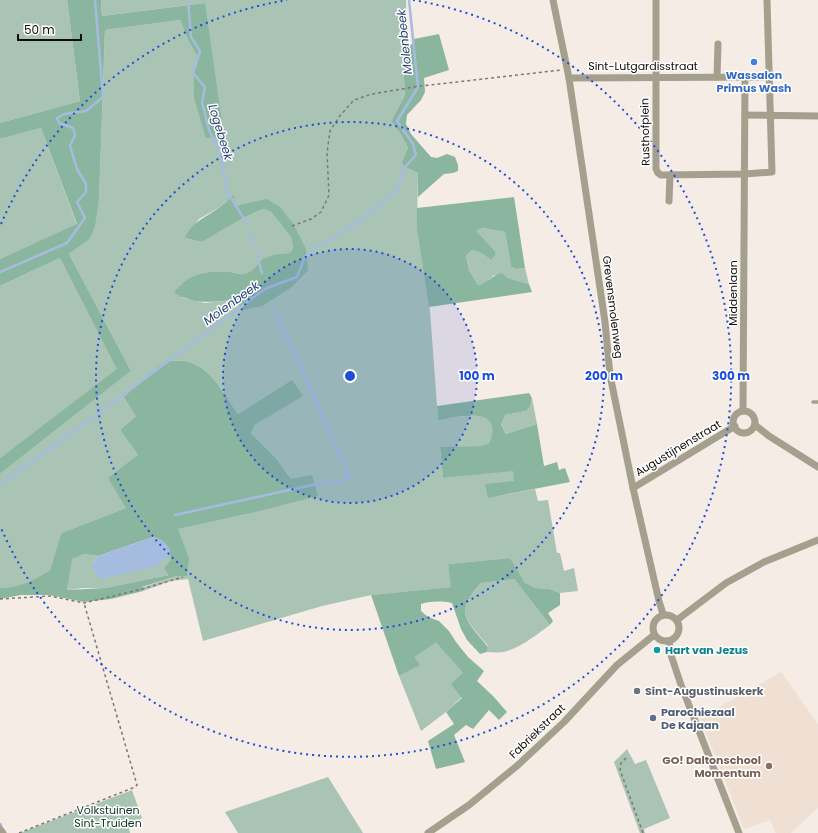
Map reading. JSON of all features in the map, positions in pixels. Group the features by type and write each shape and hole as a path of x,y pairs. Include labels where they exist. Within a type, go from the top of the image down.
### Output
{"street":[{"name":"Grevensmolenweg","path":"554,0 569,78 600,291 610,375 633,488 663,614"},
{"name":"Rusthofplein","path":"656,0 656,170 661,175 670,175"},
{"path":"669,201 670,175 745,174 772,172 768,0"},
{"path":"717,76 718,44"},
{"name":"Sint-Lutgardisstraat","path":"569,78 717,76 769,77"},
{"name":"Middenlaan","path":"743,411 745,76"},
{"path":"744,115 818,116"},
{"path":"743,411 749,412 753,415 755,425 751,430 745,433 740,432 734,423 736,416 743,411"},
{"path":"755,425 769,436 818,467"},
{"name":"Augustijnenstraat","path":"633,488 735,426"},
{"path":"677,620 726,583 764,562 818,540"},
{"path":"663,614 673,616 677,620 679,624 678,632 673,639 669,641 661,640 654,635 653,624 656,618 663,614"},
{"name":"Fabriekstraat","path":"428,833 469,805 518,765 564,722 617,665 654,635"},
{"path":"669,641 671,655 681,686 739,833"},
{"path":"0,829 3,833"}],"lane":[{"path":"812,402 818,402"}],"path":[{"path":"292,226 311,219 321,212 329,195 327,153 330,131 339,117 354,100 372,94 414,87 567,69"},
{"path":"0,599 50,596 84,603 142,590 183,577"},
{"path":"19,833 137,785 84,603"},
{"path":"626,758 621,763 620,770 643,833"}],"shaded area":[{"name":"GO! Daltonschool Momentum","path":"781,672 818,724 818,808 791,833 776,833 770,820 744,829 700,718"}],"green space":[{"path":"0,0 67,0 80,101 0,123"},
{"path":"67,0 101,0 102,16 205,3 224,137 206,138 194,98 194,69 197,55 188,40 180,20 105,30 99,200 95,226 90,239 69,254 131,371 0,474 0,458 117,369 60,258 0,286 0,259 77,224 41,128 0,139 0,123 80,101"},
{"path":"101,0 406,0 408,45 402,46 405,95 391,121 400,133 408,148 405,167 418,173 417,230 430,311 438,419 477,416 486,418 491,423 493,431 489,443 481,446 440,448 443,478 513,470 515,481 499,496 535,489 538,501 548,500 557,553 560,553 564,571 574,568 578,591 560,593 550,589 535,588 521,579 510,558 448,564 452,587 371,595 322,606 203,641 188,579 171,581 143,591 141,588 177,576 182,543 177,529 247,514 291,479 276,458 251,433 255,425 302,396 291,381 238,414 210,375 194,364 185,361 169,361 136,416 120,430 138,455 126,508 61,533 50,570 33,580 20,585 0,588 0,474 131,371 69,254 90,239 99,200 105,30 180,20 188,40 198,55 194,69 194,98 205,3 102,16","holes":["234,196 236,206 280,207 308,270 244,310 233,300 205,303 183,298 180,285 198,275 208,272 231,272 245,274 253,270 264,259 277,254 290,253 293,248 291,237 271,212 263,209 245,217 202,242 185,238 199,219 218,208"]},
{"path":"439,34 449,70 424,78 425,92 421,100 407,115 406,124 411,134 431,157 437,158 447,154 455,157 458,165 458,171 444,174 418,197 418,173 405,167 402,163 408,148 400,133 391,121 405,95 402,45 414,44 414,39"},
{"path":"41,128 77,225 0,259 0,139"},
{"path":"234,195 236,206 267,199 280,207 294,225 306,249 308,270 292,287 262,306 244,310 233,300 203,302 182,297 174,293 191,277 213,272 244,274 250,272 266,257 276,254 290,253 293,248 291,237 271,212 263,209 245,217 202,242 185,238 194,225"},
{"path":"514,197 525,268 517,269 511,267 505,232 483,228 476,231 495,251 495,255 491,260 481,253 472,250 466,256 469,270 478,285 485,283 502,273 507,278 529,284 532,292 429,307 417,230 417,208"},
{"path":"483,228 505,232 511,267 517,269 525,268 529,284 494,275 486,283 478,285 469,270 466,256 472,250 481,253 491,260 495,251 475,231"},
{"path":"60,258 118,369 0,458 0,286"},
{"path":"169,361 183,361 194,364 202,369 216,382 238,414 292,380 303,396 255,425 251,433 276,458 291,479 312,475 318,496 247,514 178,529 189,558 187,576 177,576 142,587 143,591 111,599 84,602 49,595 21,595 0,599 0,588 20,585 33,580 50,570 61,533 126,508 108,478 138,455 120,430 136,416 124,397 160,365","holes":["153,537 164,542 168,548 171,560 164,568 169,575 105,588 67,590 72,559 84,554 98,556"]},
{"path":"529,393 532,398 530,407 526,411 505,415 501,424 506,434 537,424 544,466 557,462 559,470 565,468 570,482 488,498 485,484 514,481 513,471 443,478 440,447 481,446 489,443 492,431 491,423 485,418 477,416 438,420 437,406"},
{"path":"532,398 537,424 506,434 501,423 505,415 526,411 530,407"},
{"path":"170,549 171,560 169,564 169,575 105,588 67,590 71,559 84,554 98,556 92,564 168,556"},
{"path":"510,558 524,582 535,588 550,589 560,593 560,605 548,613 553,621 550,625 514,579 481,583 467,602 465,610 469,623 488,647 487,652 480,654 467,640 461,629 452,603 429,602 421,604 421,611 428,617 439,621 449,631 468,657 484,671 477,681 507,712 499,720 489,710 473,729 466,725 454,735 465,762 436,769 428,741 454,724 446,712 462,698 451,684 463,673 436,642 415,657 420,665 399,676 371,595 451,587 448,564"},
{"path":"514,579 550,625 516,648 503,652 487,652 488,646 469,623 466,616 465,610 467,603 481,583"},
{"path":"436,641 463,673 462,697 446,712 421,731 399,676 419,665 415,657"},
{"path":"627,749 635,764 646,760 670,818 644,829 645,833 640,833 614,762"},
{"path":"328,777 363,833 238,833 225,812"},
{"name":"Volkstuinen Sint-Truiden","path":"132,790 142,818 128,825 130,833 20,833"}],"water":[{"path":"153,537 162,540 170,549 168,556 156,566 100,579 94,571 92,564 98,556"}],"waterway":[{"name":"Logebeek","path":"0,272 67,243 85,218 77,202 86,192 86,184 77,169 70,146 75,135 73,128 59,123 57,118 64,114 86,111 103,97 95,0"},
{"name":"Logebeek","path":"188,0 191,37 200,51 193,73 205,87 202,102 209,130 220,152 227,191 247,224"},
{"name":"Molenbeek","path":"0,485 254,297 267,288 297,277 305,257 313,248 328,242 362,219 396,192 404,168 416,155 413,144 397,121 418,87 409,0"},
{"name":"Logebeek","path":"250,235 253,243"},
{"name":"Logebeek","path":"257,254 262,273"},
{"path":"175,515 312,485 339,482 350,477 274,308"}],"place":[{"name":"Wassalon Primus Wash","path":"754,62"},
{"name":"Hart van Jezus","path":"657,650"},
{"name":"Sint-Augustinuskerk","path":"637,691"},
{"name":"Parochiezaal De Kajaan","path":"653,718"},
{"name":"GO! Daltonschool Momentum","path":"769,766"}]}
